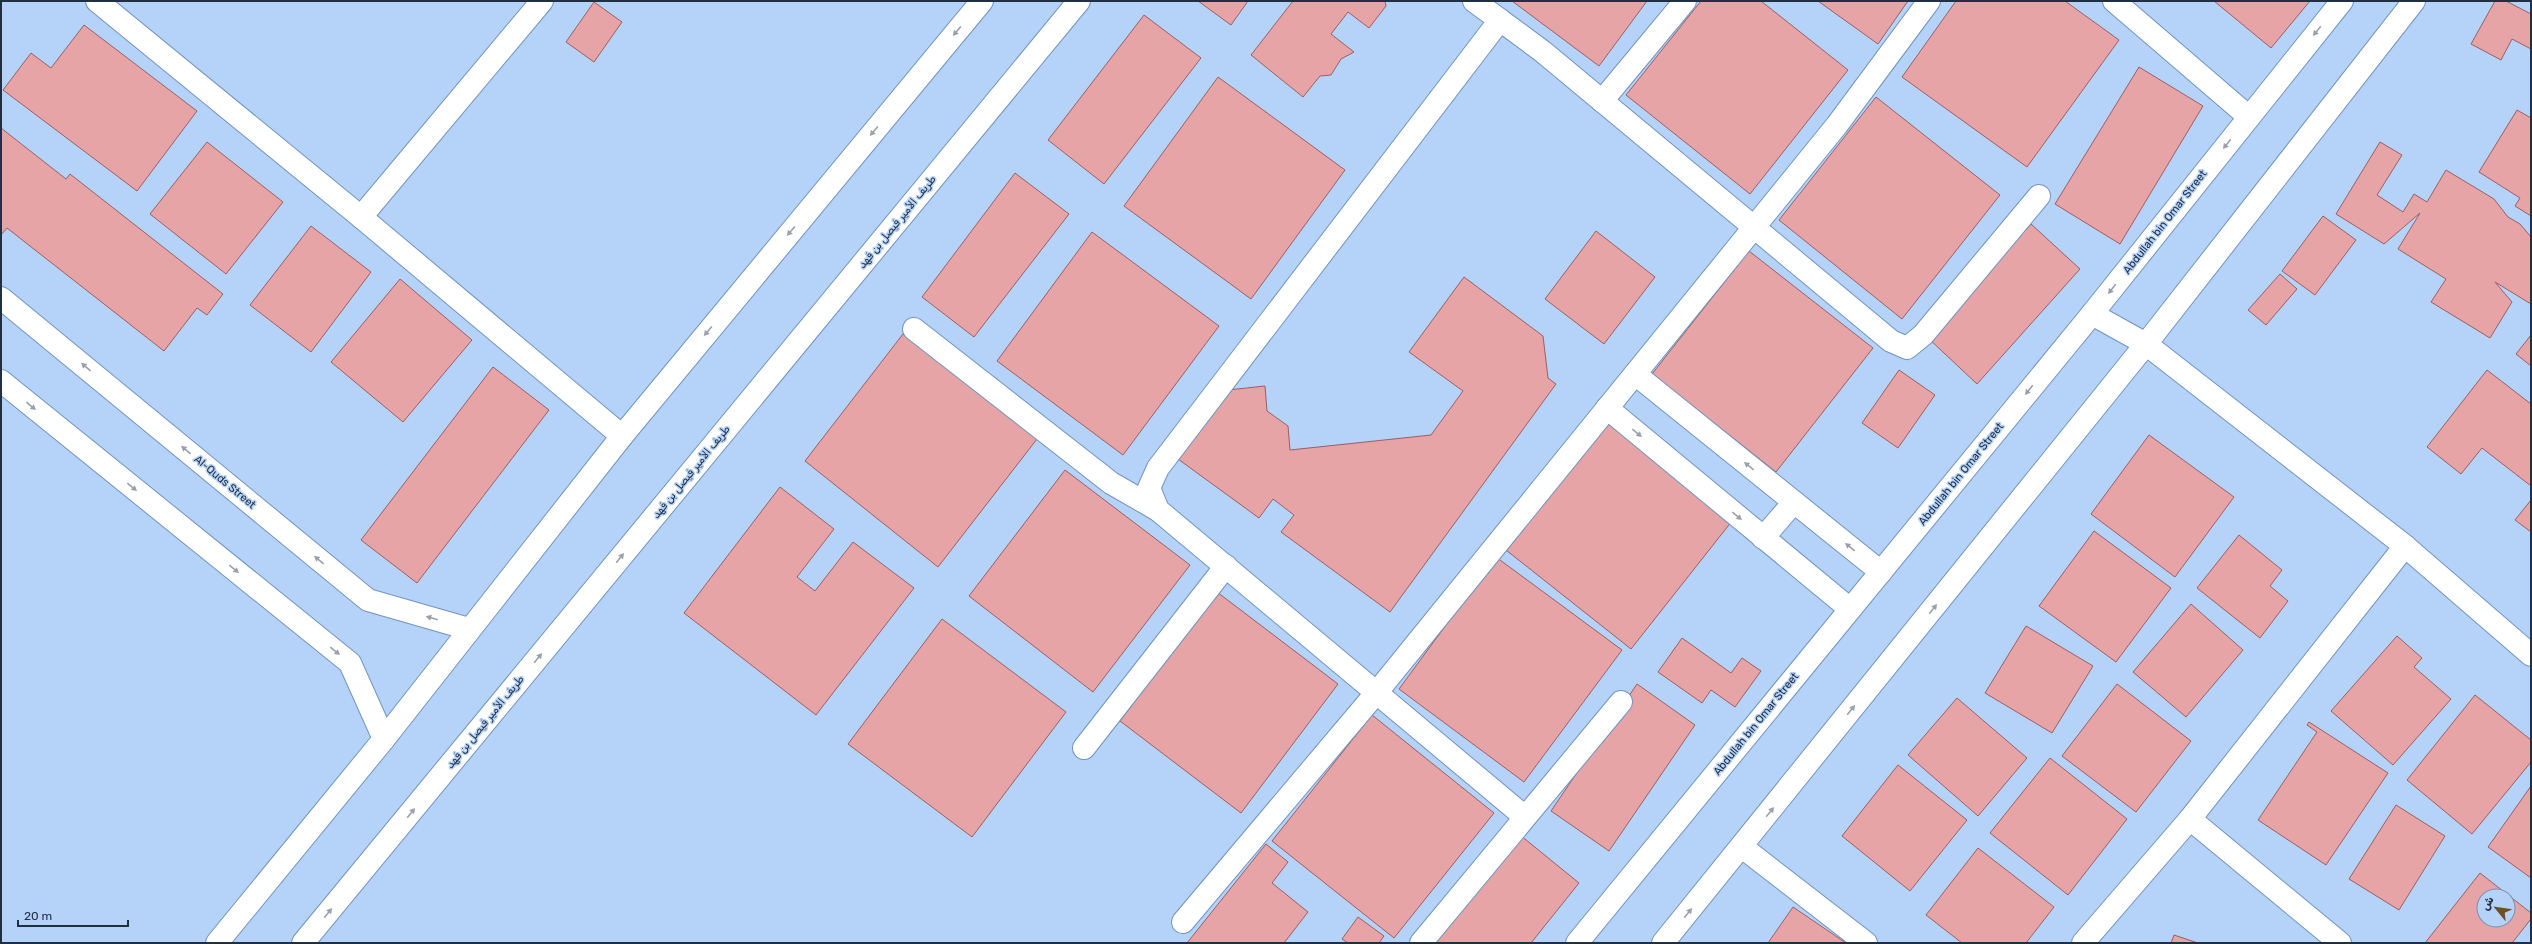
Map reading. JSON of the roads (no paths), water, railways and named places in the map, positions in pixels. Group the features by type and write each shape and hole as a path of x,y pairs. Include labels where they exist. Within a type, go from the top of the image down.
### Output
{"street":[{"path":"97,1 361,217 622,436"},
{"path":"361,217 542,1"},
{"path":"217,943 384,739 622,436 982,1"},
{"name":"طريف الأمير فيصل بن فهد","path":"303,943 1079,1"},
{"path":"1474,1 1542,51 1891,341 1907,348 1923,335 2039,196"},
{"path":"1602,101 1685,1"},
{"path":"1183,922 1377,692 1837,125 1929,1"},
{"path":"2114,1 2249,117"},
{"name":"Abdullah bin Omar Street","path":"1577,943 2092,314 2342,1"},
{"path":"1663,943 1742,847 2146,344 2414,1"},
{"path":"1158,510 1150,488 1158,468 1500,20"},
{"name":"Al-Quds Street","path":"1,298 368,600 469,629"},
{"path":"2092,314 2146,344 2405,546 2530,653"},
{"path":"914,329 1111,483 1158,510 1525,816"},
{"path":"1635,374 1881,572"},
{"path":"1,381 350,663 384,739"},
{"path":"1606,408 1850,610"},
{"path":"1763,538 1794,502"},
{"path":"2083,943 2190,819 2405,546"},
{"path":"1084,748 1226,566"},
{"path":"1421,943 1621,702"},
{"path":"2190,819 2340,943"},
{"path":"1742,847 1866,943"}]}
